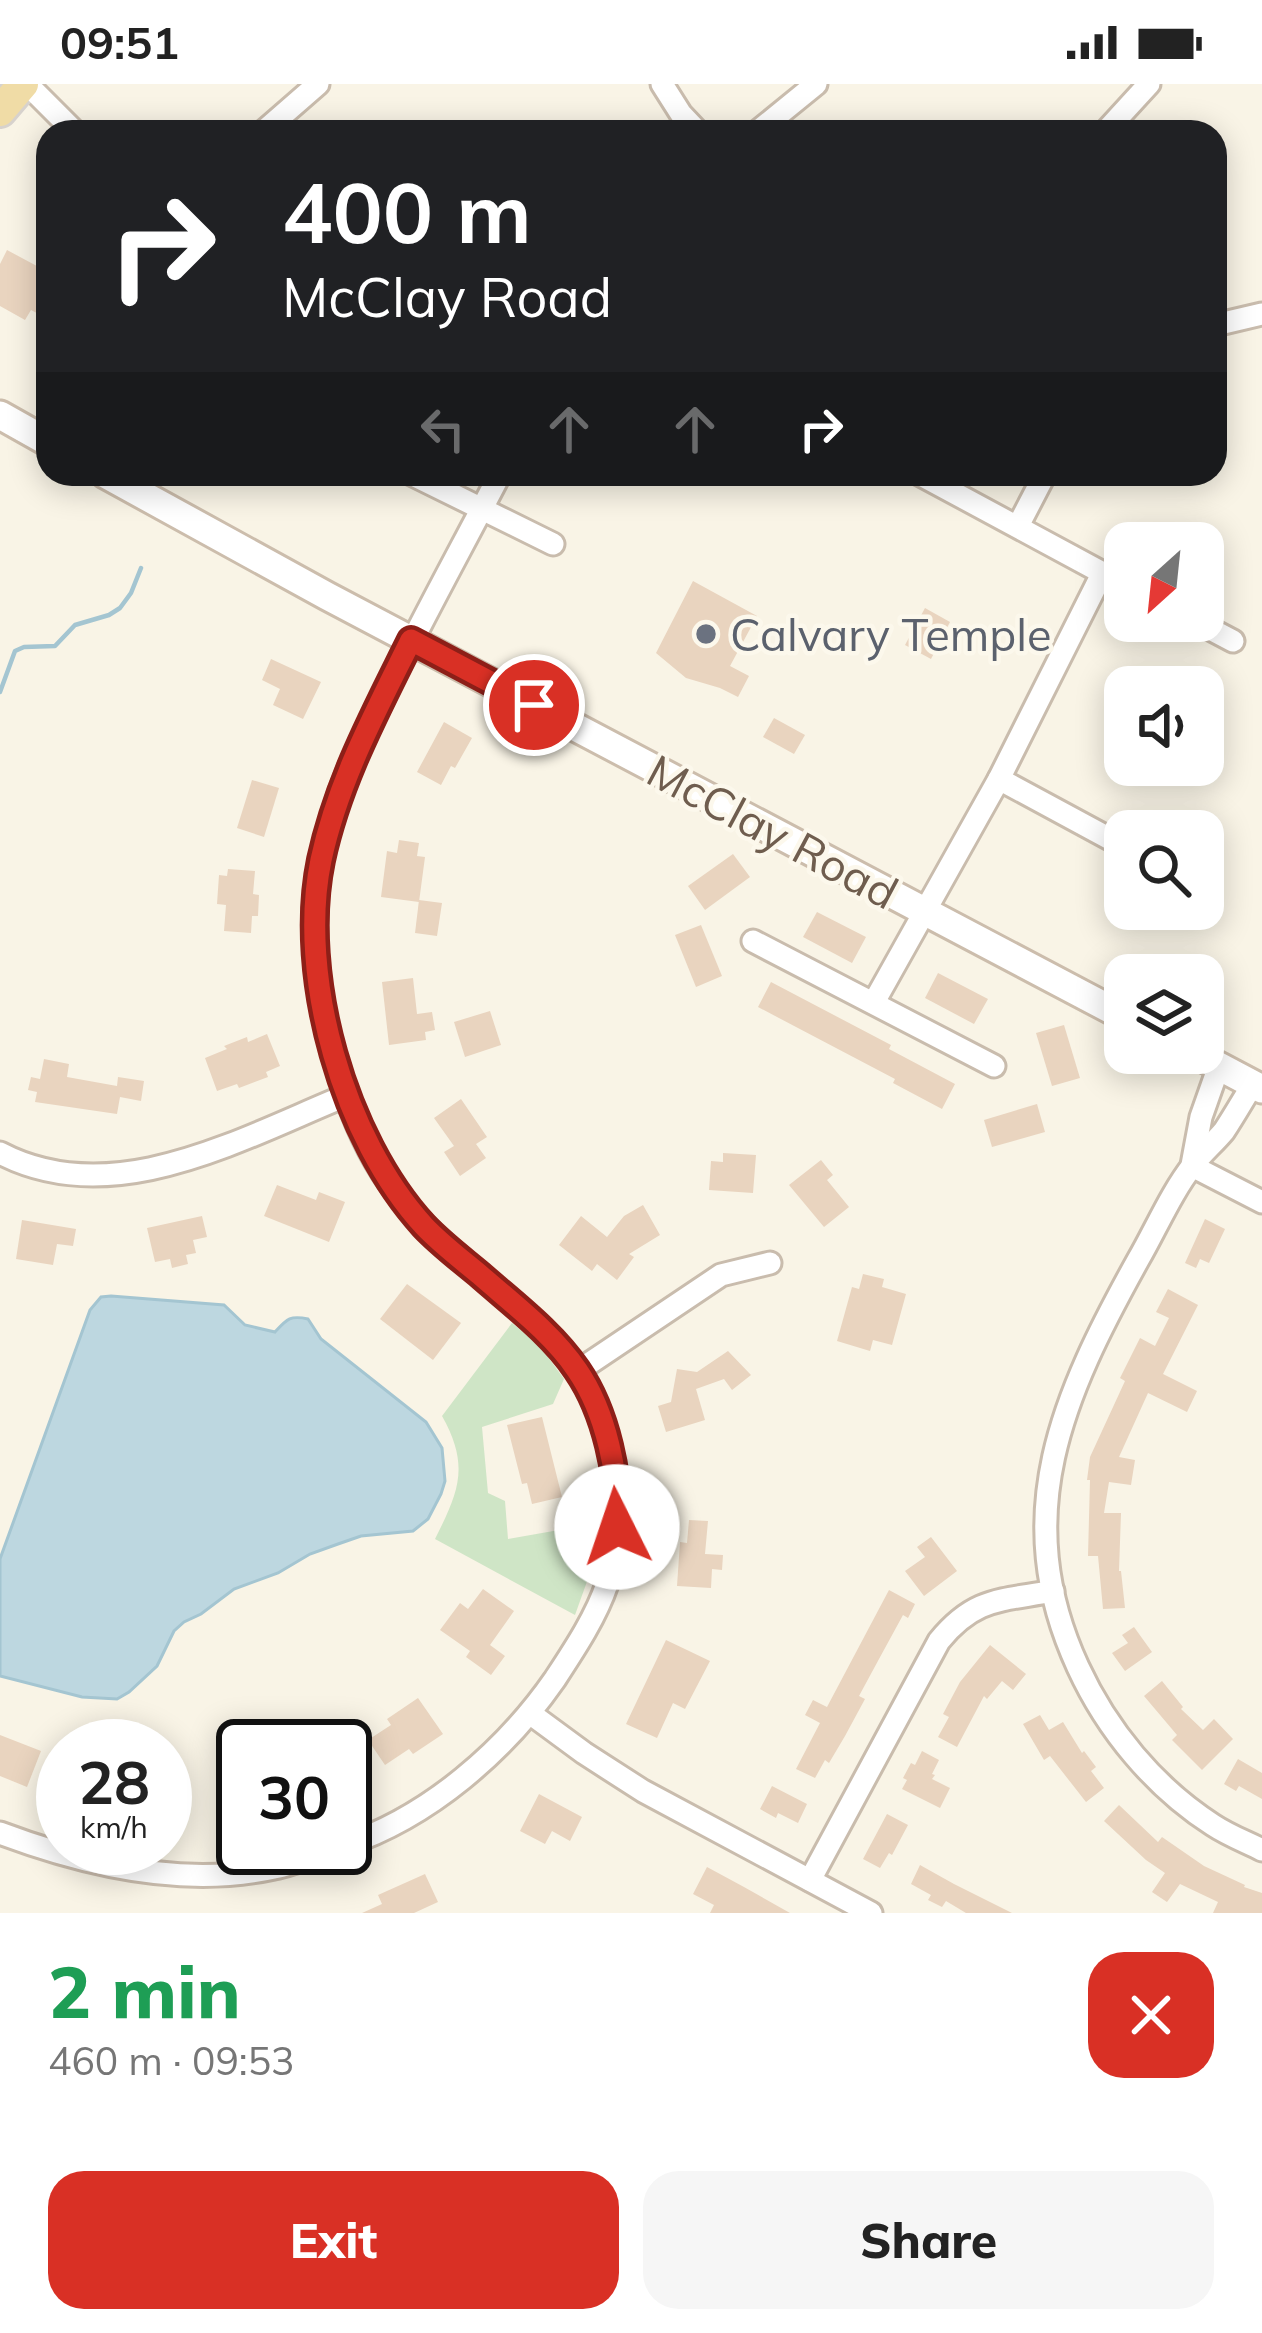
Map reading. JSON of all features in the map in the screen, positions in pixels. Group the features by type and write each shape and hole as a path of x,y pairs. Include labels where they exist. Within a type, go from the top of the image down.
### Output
{"main road":[{"path":"0,111 25,84"},
{"path":"0,416 36,428"},
{"name":"McClay Road","path":"127,486 1104,1006"},
{"path":"1224,1069 1257,1087"}],"street":[{"path":"25,84 62,120"},
{"path":"277,120 318,84"},
{"path":"662,84 687,120"},
{"path":"772,120 815,84"},
{"path":"1116,120 1149,84"},
{"path":"1227,322 1262,314"},
{"path":"436,486 553,544"},
{"path":"372,1833 408,1817 452,1788 530,1714 572,1653 606,1587 616,1544 619,1494 604,1425 578,1371 532,1320 425,1227 382,1172 345,1096 324,1013 314,938 321,862 346,775 494,486"},
{"path":"874,1002 999,779 1102,574 942,486"},
{"path":"1018,526 1039,486"},
{"path":"1224,636 1233,641"},
{"path":"999,779 1104,836"},
{"path":"753,941 994,1066"},
{"path":"1192,1166 1216,1074"},
{"path":"1257,1087 1192,1166 1075,1382 1055,1442 1047,1498 1047,1546 1064,1636 1093,1698 1123,1743 1168,1790 1214,1826 1262,1850"},
{"path":"0,1153 51,1172 95,1177 147,1169 199,1156 345,1096"},
{"path":"1192,1166 1262,1202"},
{"path":"578,1371 721,1275 770,1263"},
{"path":"810,1880 939,1641 956,1620 980,1604 1053,1592"},
{"path":"530,1714 644,1791 871,1913"},
{"path":"0,1858 4,1834 118,1868 216,1875"}],"green space":[{"path":"512,1323 540,1346 564,1379 553,1404 482,1427 488,1493 505,1501 508,1539 576,1527 604,1534 575,1615 435,1539 458,1478 456,1450 442,1416"}],"water":[{"path":"101,1297 224,1305 245,1325 275,1332 289,1319 308,1319 321,1339 426,1422 442,1448 445,1481 428,1519 413,1531 361,1536 310,1554 278,1573 234,1589 184,1622 174,1631 157,1666 117,1699 82,1697 0,1676 0,1559 90,1310"}],"building":[{"path":"7,250 36,266 36,313 31,310 25,320 0,306 0,264"},
{"name":"Calvary Temple","path":"693,581 757,616 730,666 749,676 738,697 686,678 656,653"},
{"path":"925,608 950,622 931,659 905,645"},
{"path":"271,659 321,682 303,719 273,705 280,689 262,680"},
{"path":"774,718 805,735 794,754 763,737"},
{"path":"444,722 472,738 441,785 417,772"},
{"path":"252,780 279,788 264,837 237,828"},
{"path":"399,840 419,843 417,856 425,857 419,902 381,897 387,851 397,853"},
{"path":"733,854 750,877 705,910 688,886"},
{"path":"228,869 255,871 258,916 252,916 251,933 224,931 226,905 217,904 219,875 227,876"},
{"path":"419,900 442,903 437,936 415,933"},
{"path":"817,912 866,937 852,963 803,937"},
{"path":"701,925 722,976 696,987 675,935"},
{"path":"938,973 988,999 974,1024 925,998"},
{"path":"413,978 417,1014 432,1012 435,1030 425,1032 426,1040 389,1045 382,982"},
{"path":"771,982 955,1084 942,1109 758,1007"},
{"path":"490,1011 501,1045 465,1057 454,1022"},
{"path":"1064,1025 1080,1078 1052,1086 1036,1033"},
{"path":"267,1034 280,1066 266,1072 268,1077 217,1091 205,1058 247,1037 248,1042"},
{"path":"44,1059 69,1064 67,1077 117,1086 118,1077 144,1081 141,1101 120,1097 117,1114 35,1102 37,1092 28,1090 31,1077 40,1079"},
{"path":"461,1099 487,1137 476,1144 486,1158 460,1176 444,1152 454,1146 434,1118"},
{"path":"1037,1104 1045,1132 992,1147 984,1120"},
{"path":"723,1153 756,1155 753,1193 709,1190 711,1161 723,1162"},
{"path":"821,1160 833,1175 827,1180 849,1207 824,1227 789,1185"},
{"path":"277,1185 316,1200 319,1192 345,1202 329,1242 264,1216"},
{"path":"643,1205 660,1235 629,1254 634,1257 617,1280 597,1264 592,1271 559,1245 581,1216 607,1237 624,1216"},
{"path":"202,1216 207,1237 193,1240 196,1253 186,1255 188,1264 172,1268 170,1259 155,1262 147,1228"},
{"path":"1205,1219 1225,1229 1209,1263 1200,1259 1196,1268 1185,1263"},
{"path":"22,1220 76,1229 73,1246 57,1244 53,1265 16,1259"},
{"path":"863,1274 884,1279 882,1287 906,1294 892,1345 873,1340 870,1351 837,1341 852,1287 859,1289"},
{"path":"407,1284 461,1323 433,1360 380,1319"},
{"path":"1168,1289 1198,1305 1163,1374 1197,1391 1187,1412 1148,1393 1119,1457 1135,1460 1131,1485 1109,1482 1104,1513 1121,1513 1119,1571 1125,1608 1103,1609 1098,1556 1088,1556 1090,1457 1140,1338 1155,1346 1169,1318 1156,1312"},
{"path":"728,1351 751,1375 732,1390 724,1379 696,1389 705,1420 666,1432 658,1406 671,1402 677,1369 697,1372"},
{"path":"542,1417 562,1497 532,1504 507,1425"},
{"path":"689,1520 708,1521 705,1554 723,1555 722,1570 712,1569 711,1588 677,1586 680,1542 687,1543"},
{"path":"931,1537 957,1571 924,1596 905,1571 925,1557 917,1547"},
{"path":"483,1589 514,1611 490,1645 505,1656 491,1675 466,1657 470,1651 440,1630 460,1603 468,1609"},
{"path":"889,1590 915,1604 908,1618 903,1615 859,1696 865,1699 845,1736 815,1778 796,1769 820,1723 805,1715 813,1700 827,1707"},
{"path":"1134,1627 1152,1652 1125,1671 1112,1653 1128,1643 1122,1635"},
{"path":"666,1640 710,1661 685,1709 673,1703 657,1738 626,1724"},
{"path":"990,1645 1026,1674 1013,1690 1002,1681 987,1699 984,1696 957,1747 938,1737 949,1717 943,1714 960,1682"},
{"path":"1162,1681 1203,1730 1214,1719 1233,1739 1202,1770 1172,1740 1177,1735 1144,1696"},
{"path":"418,1698 443,1734 385,1765 372,1746 372,1737 391,1725 387,1719"},
{"path":"1040,1715 1049,1730 1063,1722 1096,1767 1091,1771 1104,1788 1086,1802 1050,1756 1044,1760 1023,1724"},
{"path":"0,1735 36,1749 27,1787 0,1776"},
{"path":"922,1751 939,1760 932,1779 950,1788 940,1808 902,1789 907,1780 903,1778"},
{"path":"1238,1759 1262,1773 1262,1799 1239,1786 1236,1791 1224,1784"},
{"path":"772,1786 807,1804 798,1823 760,1809"},
{"path":"539,1794 582,1817 570,1841 552,1831 545,1844 520,1831"},
{"path":"1119,1805 1158,1842 1162,1837 1204,1866 1262,1893 1262,1913 1213,1913 1218,1902 1180,1884 1167,1902 1152,1892 1165,1873 1104,1821"},
{"path":"887,1814 908,1825 880,1868 863,1859"},
{"path":"920,1865 1012,1913 966,1913 946,1901 942,1907 928,1900 931,1895 911,1884"},
{"path":"707,1867 790,1913 710,1913 714,1905 693,1894"},
{"path":"425,1874 438,1902 414,1913 362,1913 382,1904 378,1895"}],"waterway":[{"path":"0,692 15,651 55,646 75,625 120,608 141,568"}],"place":[{"name":"Calvary Temple","path":"706,634"}],"route":[{"path":"534,705 411,640 346,775 321,862 314,938 324,1013 345,1096 382,1172 425,1227 532,1320 578,1371 604,1425 619,1494 617,1527"}]}
